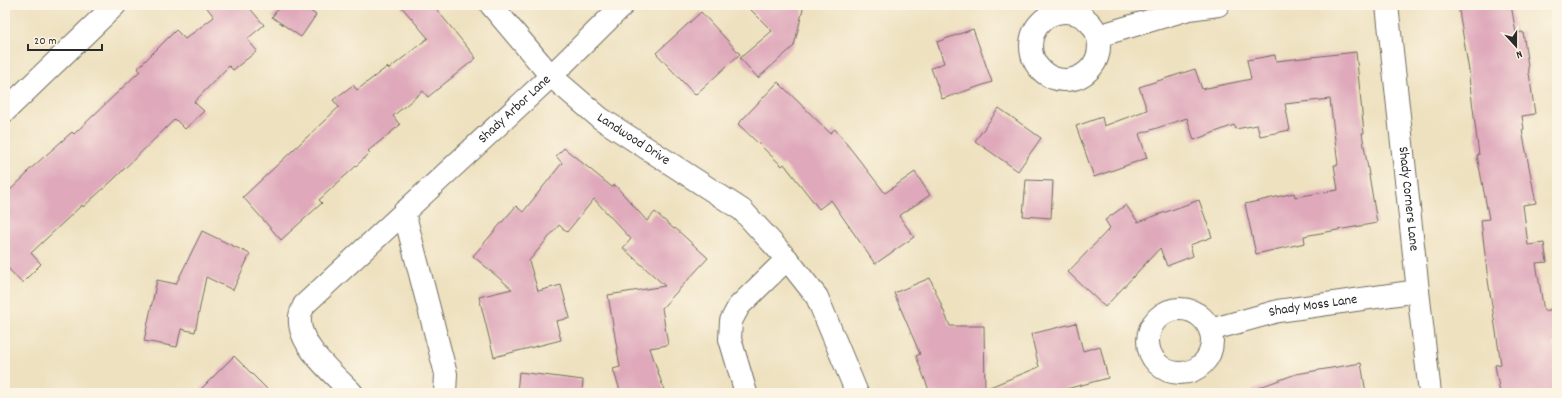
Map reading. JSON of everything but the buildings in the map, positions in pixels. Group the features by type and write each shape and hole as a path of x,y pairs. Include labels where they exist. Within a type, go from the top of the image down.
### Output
{"street":[{"path":"5,111 115,5"},
{"name":"Landwood Drive","path":"491,5 551,76 600,118 742,210 787,259 817,297 852,392"},
{"name":"Shady Arbor Lane","path":"352,393 309,348 303,336 300,317 304,305 551,76 623,5"},
{"path":"1098,36 1189,9 1218,5"},
{"name":"Shady Corners Lane","path":"1387,5 1430,393"},
{"path":"404,212 446,374 445,393"},
{"path":"746,393 730,339 731,321 739,306 787,259"},
{"name":"Shady Moss Lane","path":"1210,330 1278,310 1418,291"}],"green space":[{"path":"1551,5 1557,5 1557,62"}]}
